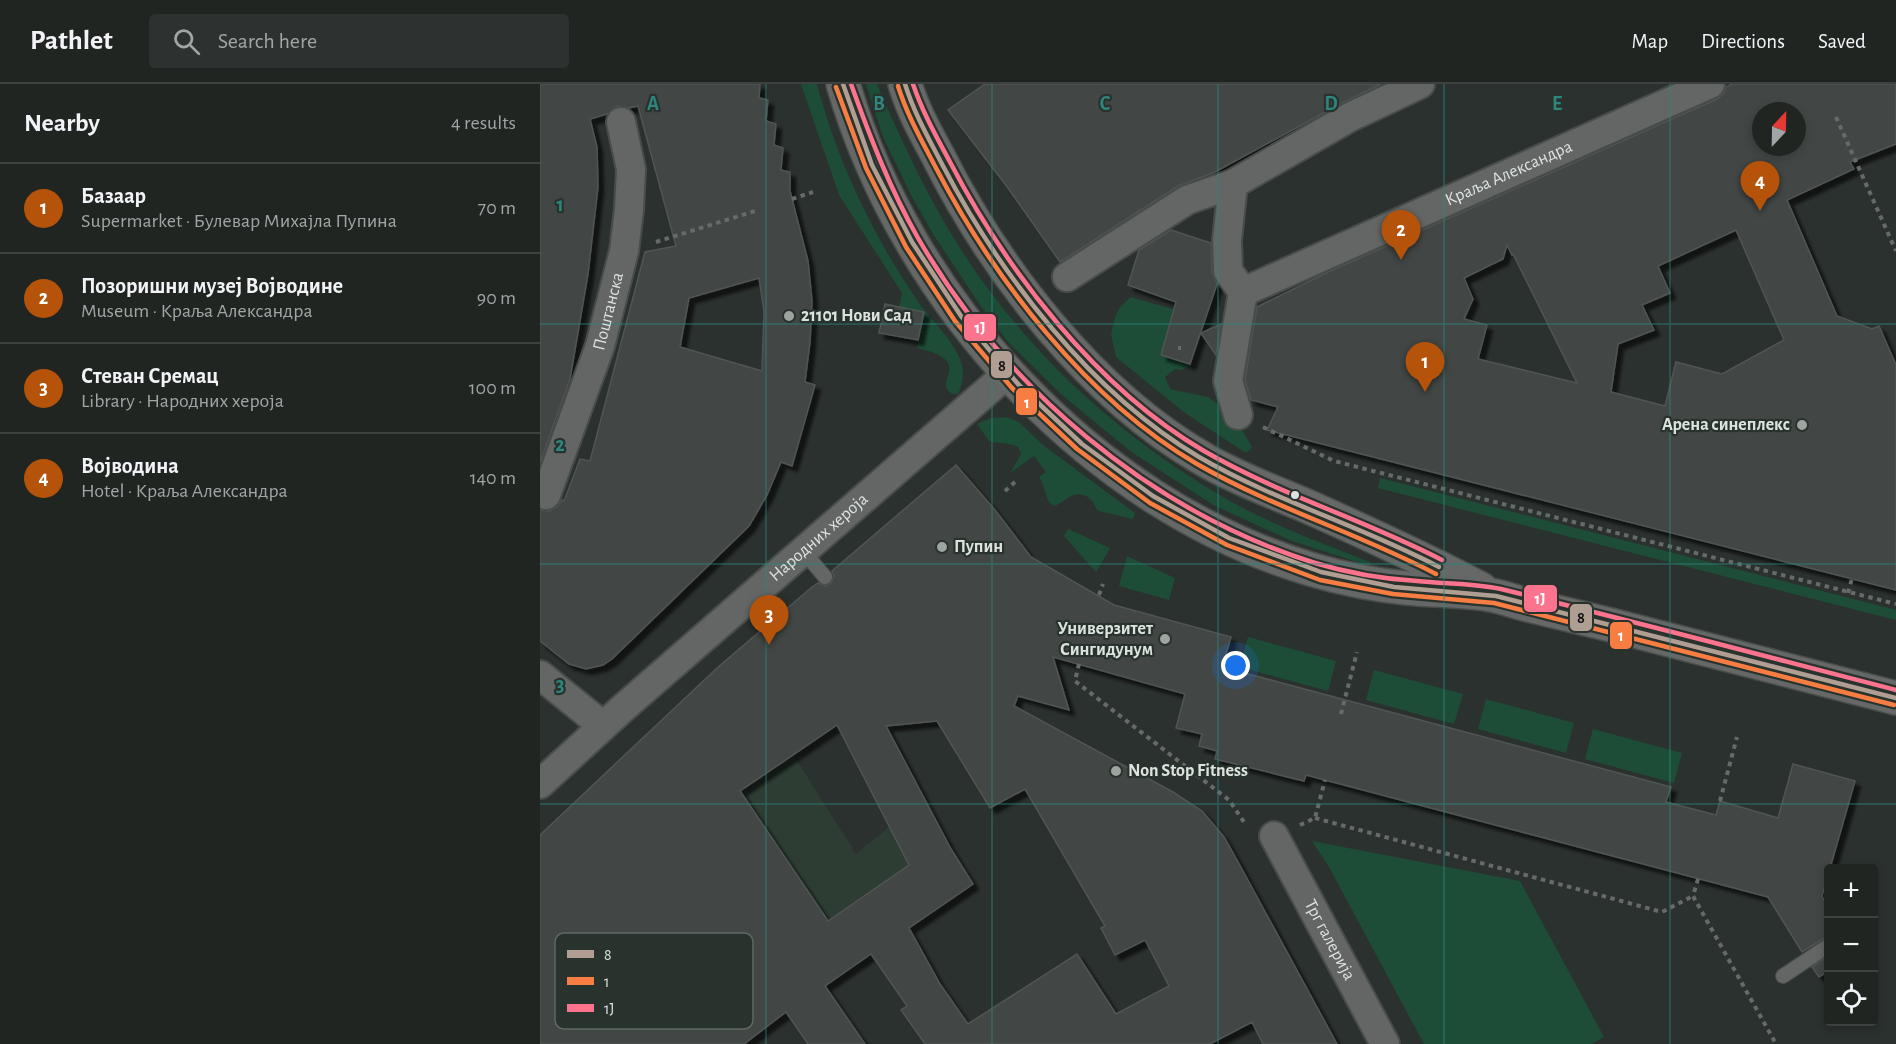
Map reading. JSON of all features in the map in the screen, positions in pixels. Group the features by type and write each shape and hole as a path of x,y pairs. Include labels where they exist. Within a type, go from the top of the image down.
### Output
{"main road":[{"path":"843,84 860,134 906,233 948,299 1008,373 1051,417 1141,489 1187,516 1257,552 1343,578 1403,588 1490,594 1896,698"},
{"path":"905,84 921,124 978,230 1065,344 1113,392 1166,435 1205,460 1244,480 1427,560 1490,594"}],"street":[{"path":"1067,277 1187,200 1233,184 1350,117 1420,84"},
{"name":"Краља Александра","path":"1243,292 1710,84"},
{"name":"Поштанска","path":"546,495 600,346 624,251 631,169 621,122"},
{"path":"1233,184 1227,240 1228,271 1243,292 1228,381 1238,415"},
{"name":"Народних хероја","path":"540,784 603,726 1008,373"},
{"path":"540,675 603,726"},
{"name":"Трг галерија","path":"1263,834 1385,1044"}],"lane":[{"path":"804,552 825,577"},
{"path":"1783,976 1824,949"}],"path":[{"path":"1836,117 1896,251"},
{"path":"792,199 813,192"},
{"path":"667,239 755,211"},
{"path":"849,313 882,319"},
{"path":"1238,415 1334,460 1896,604"},
{"path":"1005,491 1015,482"},
{"path":"1848,593 1852,578"},
{"path":"1099,596 1103,584"},
{"path":"1341,714 1357,651"},
{"path":"1079,664 1075,681 1229,800 1263,834"},
{"path":"1720,801 1737,737"},
{"path":"1315,818 1662,912 1693,896"},
{"path":"1698,879 1693,896 1776,1044"}],"shaded area":[{"path":"717,668 776,765 793,754 856,854 889,827 931,862 951,849 973,884 770,1024 753,998 753,933 719,933 673,832 624,756"}],"green space":[{"path":"801,84 817,84 835,142 872,225 919,303 955,348 963,374 958,394 952,394 947,389 949,365 945,359 935,353 917,348 924,312 899,307 902,293 839,195"},
{"path":"866,84 877,84 901,139 942,219 974,270 1016,324 1067,379 1124,429 1218,494 1273,523 1370,562 1369,566 1292,541 1215,506 1130,451 1061,394 1008,342 980,305 933,234 883,137"},
{"path":"1131,297 1179,311 1161,355 1195,365 1181,370 1175,369 1165,377 1170,389 1208,397 1233,415 1252,447 1246,453 1185,413 1116,357 1111,334 1115,317 1120,307"},
{"path":"1007,417 1020,423 1043,445 1135,513 1133,519 1099,511 1090,499 1080,494 1070,496 1054,506 1048,500 1039,477 1046,472 1034,456 1010,473 1021,454 1018,447 989,441 977,424 991,418"},
{"path":"1380,478 1896,610 1896,620 1378,488"},
{"path":"1068,529 1110,548 1096,572 1064,536"},
{"path":"1127,556 1175,578 1169,600 1119,586"},
{"path":"1248,637 1336,661 1328,691 1240,667"},
{"path":"1374,670 1463,694 1454,724 1366,700"},
{"path":"1486,699 1574,723 1566,753 1478,729"},
{"path":"1593,729 1682,753 1674,783 1585,759"},
{"path":"1312,841 1520,881 1604,1037 1591,1044 1424,1044 1329,867"}],"building":[{"path":"540,84 760,84 759,98 768,100 766,121 776,124 774,145 783,148 781,170 790,172 790,191 808,261 812,301 805,382 815,385 792,466 781,462 767,495 749,526 612,659 603,665 586,669 569,664 540,641 540,510 549,511 557,507 562,500 564,501 580,459 590,461 645,252 676,246 638,106 629,108 617,106 607,114 590,119 597,147 598,187 588,274 570,379 540,463","holes":["759,278 764,311 762,371 680,347 689,298"]},
{"path":"985,84 1381,84 1213,173 1178,186 1060,262 1008,188 948,110"},
{"path":"1732,84 1896,84 1896,144 1850,162 1854,169 1787,200 1837,316 1872,329 1879,326 1896,365 1896,590 1267,430 1278,407 1251,400 1245,380 1257,307 1326,273 1717,99 1726,87","holes":["1736,230 1784,340 1722,374 1676,362 1665,406 1611,392 1618,344 1654,330 1642,305 1670,293 1658,266","1507,245 1513,254 1577,383 1478,359 1487,325 1464,319 1473,299 1464,278 1503,259"]},
{"path":"1171,230 1211,243 1212,272 1217,284 1190,364 1161,355 1176,302 1128,285 1139,250"},
{"path":"885,304 924,312 918,340 879,333"},
{"path":"1221,324 1216,355 1201,333"},
{"path":"956,465 1031,557 1114,605 1231,637 1222,667 1671,787 1666,802 1716,815 1720,801 1778,818 1793,764 1855,781 1831,864 1824,864 1822,896 1824,939 1802,952 1768,897 1306,775 1304,781 1215,759 1217,751 1199,746 1202,734 1176,728 1185,694 1053,657 1069,710 1018,696 1014,706 1173,792 1202,811 1224,837 1337,1044 1263,1044 1252,1022 1210,1044 925,1044 901,1010 907,1006 871,954 825,986 865,1044 808,1044 786,1012 744,1044 540,1044 540,835 717,668 812,587 818,583 826,586 831,583 834,576 832,571","holes":["937,721 990,808 1025,789 1105,926 1101,928 1115,955 1145,940 1169,986 1116,1014 1077,954 968,1024 940,984 909,928 973,884 951,849 886,726","837,725 909,865 828,921 740,791"]},
{"path":"1824,959 1824,974 1819,977 1812,967"}],"transit line":[{"name":"8","path":"843,84 872,165 912,242 961,316 1018,384 1082,444 1153,496 1229,538 1321,572 1394,587 1496,596 1896,698"},
{"name":"1J","path":"851,84 881,162 918,238 953,293 993,345 1038,393 1087,437 1139,477 1195,511 1254,540 1327,567 1391,579 1501,589 1896,690"},
{"name":"8","path":"905,84 917,116 943,166 992,249 1052,329 1122,400 1159,431 1228,473 1439,567"},
{"name":"1J","path":"913,84 925,114 973,203 1027,285 1091,361 1127,395 1164,425 1233,467 1442,560"},
{"name":"1","path":"898,86 910,118 936,168 986,252 1015,294 1047,334 1118,406 1157,437 1226,480 1436,574"},
{"name":"1","path":"836,87 866,168 906,247 955,321 1012,388 1077,449 1150,503 1227,545 1320,580 1393,594 1494,603 1894,705"}],"place":[{"name":"Војводина","path":"1760,211"},
{"name":"Позоришни музеј Војводине","path":"1401,260"},
{"name":"21101 Нови Сад","path":"789,316"},
{"name":"Базаар","path":"1425,392"},
{"name":"Арена синеплекс","path":"1802,425"},
{"name":"Пупин","path":"942,547"},
{"name":"Универзитет Сингидунум","path":"1165,639"},
{"name":"Стеван Сремац","path":"769,645"},
{"name":"Non Stop Fitness","path":"1116,771"}]}
